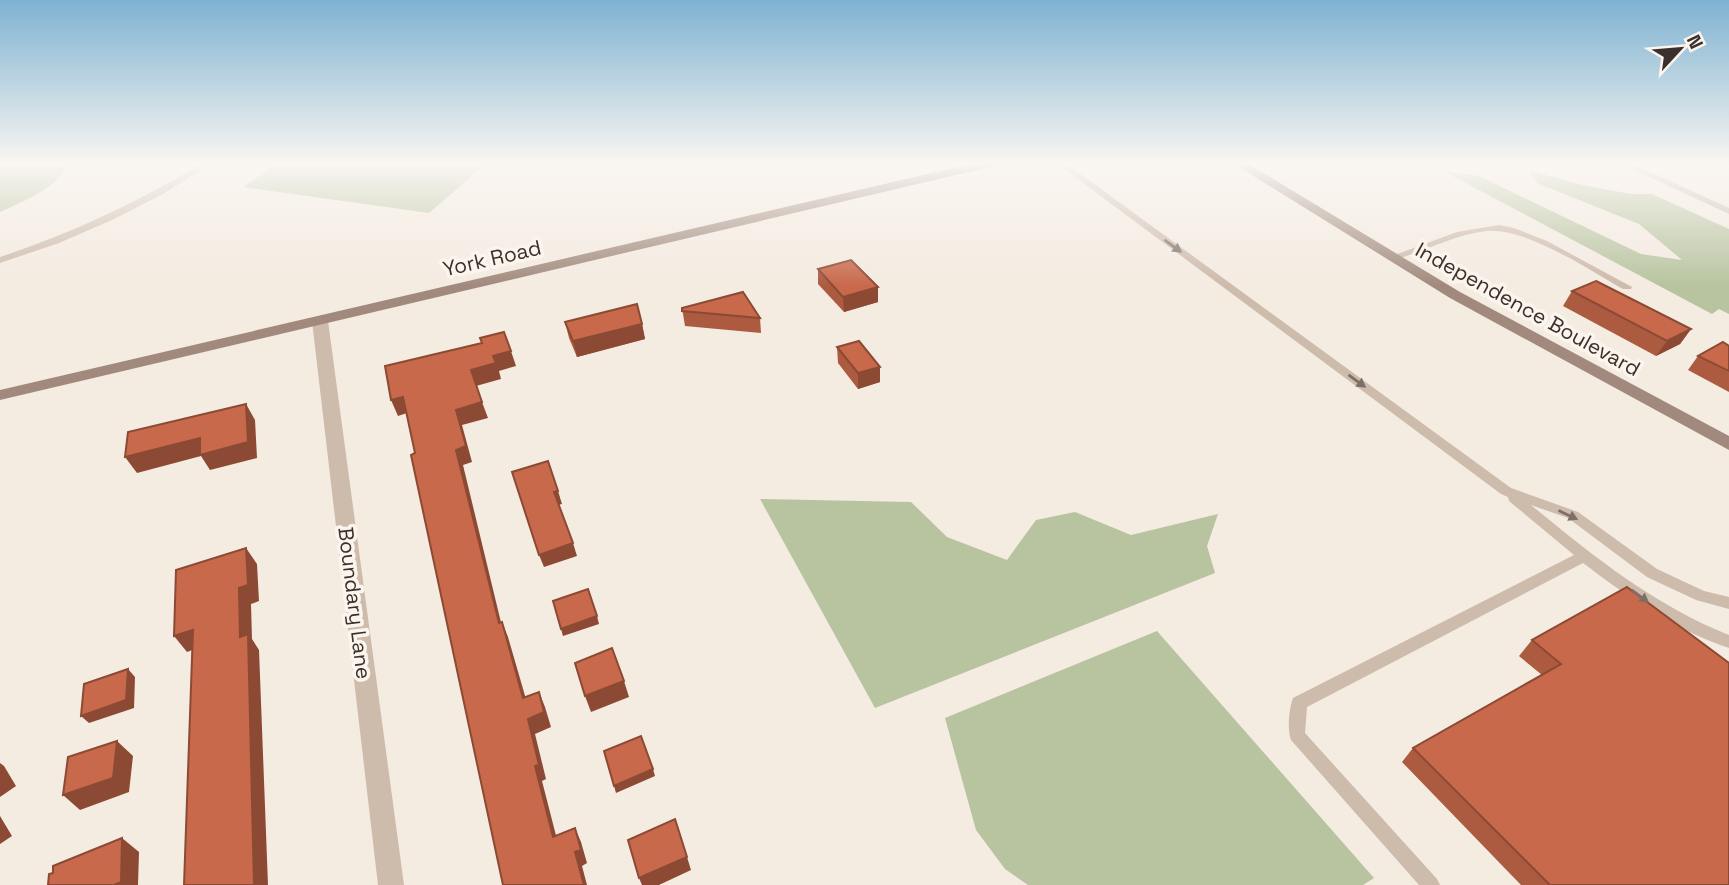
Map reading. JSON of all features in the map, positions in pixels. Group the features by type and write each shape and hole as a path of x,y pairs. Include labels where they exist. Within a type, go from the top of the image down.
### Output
{"main road":[{"name":"York Road","path":"0,395 819,203"},
{"name":"Independence Boulevard","path":"1305,203 1455,295 1729,444"}],"street":[{"name":"Boundary Lane","path":"320,321 391,885"}],"lane":[{"path":"0,260 43,247 139,203"},
{"path":"1115,203 1506,491 1584,556 1659,610 1695,630 1729,642"},
{"path":"1712,203 1729,211"},
{"path":"1394,257 1478,231 1500,228 1524,234 1627,286"},
{"path":"1506,491 1573,515 1652,573 1701,596 1729,603"},
{"path":"1431,885 1297,735 1298,703 1584,556"}],"green space":[{"path":"0,203 19,203 0,212"},
{"path":"360,203 440,203 429,213"},
{"path":"1504,203 1536,203 1641,254 1682,260 1639,224 1588,203 1672,203 1729,229 1729,314 1719,309 1712,314"},
{"path":"760,499 911,502 947,537 1007,560 1036,520 1075,512 1131,535 1218,514 1207,546 1215,573 875,708"},
{"path":"1157,631 1374,878 1363,885 1028,885 1005,869 976,830 945,718"}],"building":[{"path":"851,260 878,287 843,297 818,269"},
{"path":"1596,281 1691,329 1667,341 1572,291"},
{"path":"743,292 760,318 682,311 682,308"},
{"path":"637,304 642,324 573,341 565,322"},
{"path":"504,332 511,351 493,356 496,363 471,370 482,402 456,410 466,446 456,450 499,623 502,622 523,698 539,692 544,712 528,719 539,765 535,766 553,837 575,828 581,850 575,852 584,885 503,885 411,455 415,453 403,397 391,400 385,366 482,343 480,338"},
{"path":"859,341 880,367 858,373 837,347"},
{"path":"1723,342 1729,346 1729,371 1698,356"},
{"path":"246,404 248,442 200,455 200,438 125,457 128,432"},
{"path":"548,461 558,491 554,492 573,543 539,555 512,472"},
{"path":"246,548 248,585 239,588 240,637 248,634 254,885 184,885 193,630 174,636 176,570"},
{"path":"1627,587 1729,663 1729,885 1550,885 1413,748 1561,664 1532,640"},
{"path":"588,589 597,616 561,629 553,601"},
{"path":"612,648 624,681 585,696 575,663"},
{"path":"128,669 126,700 81,716 84,684"},
{"path":"641,736 653,769 614,786 604,751"},
{"path":"117,741 113,778 63,795 68,757"},
{"path":"675,819 687,857 639,878 628,840"},
{"path":"122,838 121,882 114,885 48,885 53,866"}]}
